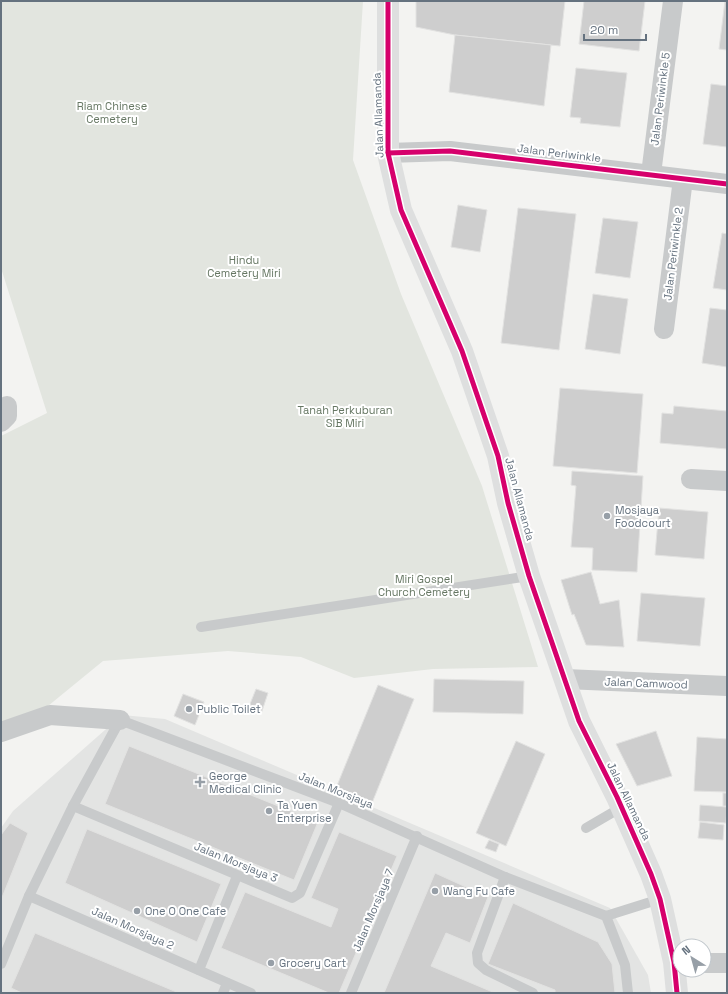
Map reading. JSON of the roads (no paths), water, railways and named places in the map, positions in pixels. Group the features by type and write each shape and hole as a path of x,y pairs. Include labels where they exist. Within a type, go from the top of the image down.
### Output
{"street":[{"name":"Jalan Allamanda","path":"388,1 388,153 401,210 462,351 498,456 508,503 530,576 579,721 643,853 660,899 672,943"},
{"name":"Jalan Periwinkle 5","path":"651,174 673,1"},
{"name":"Jalan Periwinkle","path":"388,153 450,151 727,184"},
{"name":"Jalan Periwinkle 2","path":"664,329 683,179"},
{"path":"691,479 727,481"},
{"name":"Jalan Camwood","path":"564,679 727,686"},
{"path":"1,732 50,716 120,720"},
{"path":"712,963 727,963"},
{"name":"Jalan Allamanda","path":"677,978 677,993"}],"lane":[{"path":"202,627 530,576"},
{"path":"1,964 29,896 73,806 120,720"},
{"name":"Jalan Morsjaya","path":"120,720 339,803 505,876 606,916"},
{"name":"Jalan Morsjaya 3","path":"73,806 292,898 300,893 339,803"},
{"path":"586,828 622,807"},
{"name":"Jalan Morsjaya 7","path":"352,993 417,836"},
{"path":"199,970 237,876"},
{"path":"505,876 477,953 478,962 486,970 533,993"},
{"name":"Jalan Morsjaya 2","path":"29,896 251,993"},
{"path":"628,993 625,965 606,916 660,899"},
{"path":"223,993 227,983"}],"place":[{"name":"Mosjaya Foodcourt","path":"607,516"},
{"name":"Public Toilet","path":"189,709"},
{"name":"George Medical Clinic","path":"200,782"},
{"name":"Ta Yuen Enterprise","path":"269,811"},
{"name":"Wang Fu Cafe","path":"435,891"},
{"name":"One O One Cafe","path":"137,911"},
{"name":"Grocery Cart","path":"271,963"}],"park label":[{"name":"Riam Chinese Cemetery","path":"112,112"},
{"name":"Hindu Cemetery Miri","path":"244,266"},
{"name":"Tanah Perkuburan SIB Miri","path":"345,416"},
{"name":"Miri Gospel Church Cemetery","path":"424,585"}]}
